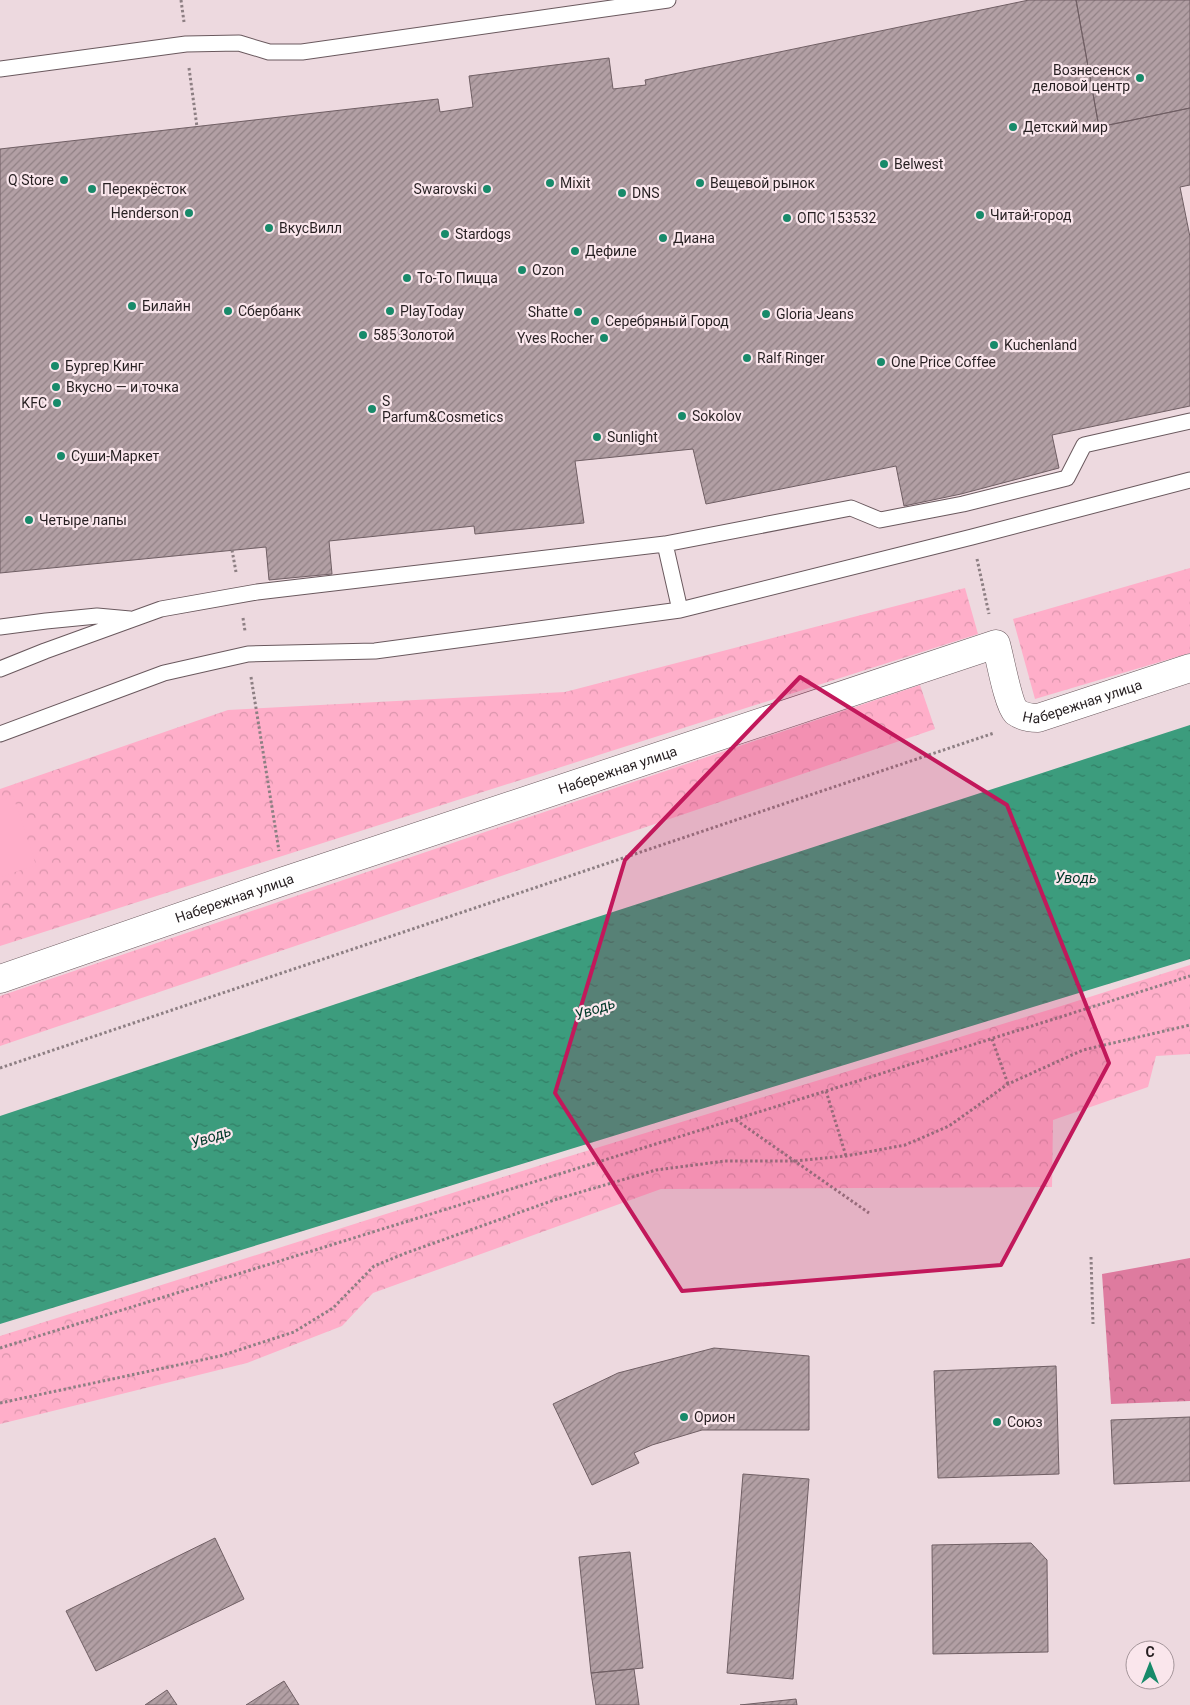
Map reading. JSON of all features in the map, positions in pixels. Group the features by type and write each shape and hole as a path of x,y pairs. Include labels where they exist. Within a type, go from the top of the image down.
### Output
{"street":[{"name":"Набережная улица","path":"0,979 284,881 996,644 1012,706 1021,715 1032,718 1038,718 1190,668"}],"lane":[{"path":"0,69 186,44 238,43 269,52 302,52 668,0"},
{"path":"0,669 44,651 162,610 240,596 665,544 851,508 880,520 963,504 1067,478 1084,445 1190,421"},
{"path":"0,734 164,674 248,654 375,650 680,610 1190,480"},
{"path":"665,544 680,610"},
{"path":"0,627 97,616 136,619"}],"path":[{"path":"972,537 996,644"},
{"path":"232,550 284,881"},
{"path":"0,1068 1038,718"},
{"path":"0,1348 735,1120 1190,976"},
{"path":"0,1403 220,1356 294,1332 333,1308 374,1266 557,1198 656,1170 725,1161 796,1161 846,1156 905,1145 949,1126 1008,1084 1083,1050 1190,1025"},
{"path":"992,1039 1008,1084"},
{"path":"826,1091 846,1156"},
{"path":"735,1120 869,1213"},
{"path":"1090,1257 1093,1324"}],"highlighted area":[{"path":"800,677 1007,805 1109,1063 1001,1265 682,1291 555,1093 625,860"}],"green space":[{"path":"1190,568 1190,653 1035,699 1013,619"},
{"path":"965,588 978,634 0,946 0,789 228,710 565,692"},
{"path":"920,685 935,729 0,1046 0,996"},
{"path":"13,796 36,865 0,877 0,800"},
{"path":"1190,965 1190,1054 1156,1056 1148,1087 1053,1120 1052,1187 661,1189 373,1293 342,1326 247,1363 0,1424 0,1336 557,1160"},
{"path":"1190,1258 1190,1401 1111,1404 1102,1274"}],"water":[{"name":"Уводь","path":"1190,725 1190,959 0,1324 0,1116 582,922"}],"building":[{"name":"Серебряный Город","path":"1029,0 1076,0 1099,127 1190,108 1190,185 1180,187 1190,237 1190,406 1052,435 1059,468 961,494 904,506 896,466 706,504 693,449 575,461 584,523 475,534 474,526 329,541 332,574 269,580 266,547 0,573 0,149 438,99 440,112 473,107 469,76 609,58 613,89 646,85 645,80"},
{"name":"Вознесенск деловой центр","path":"1076,0 1190,0 1190,108 1099,127"},
{"name":"Орион","path":"714,1348 809,1356 809,1430 702,1430 652,1445 634,1453 639,1463 592,1485 553,1404 618,1373"},
{"name":"Союз","path":"1056,1366 1059,1474 938,1478 934,1371"},
{"path":"1190,1417 1190,1481 1114,1484 1111,1420"},
{"path":"743,1474 809,1479 793,1679 727,1673"},
{"path":"215,1538 244,1599 96,1671 66,1611"},
{"path":"1031,1543 1047,1560 1048,1652 933,1654 932,1545"},
{"path":"630,1552 643,1668 591,1673 579,1557"},
{"path":"634,1669 639,1705 596,1705 591,1673"},
{"path":"284,1681 299,1705 246,1705"},
{"path":"167,1690 177,1705 145,1705"},
{"path":"796,1699 797,1705 740,1705"}],"place":[{"name":"Вознесенск деловой центр","path":"1140,78"},
{"name":"Детский мир","path":"1013,127"},
{"name":"Belwest","path":"884,164"},
{"name":"Q Store","path":"64,180"},
{"name":"Mixit","path":"550,183"},
{"name":"Вещевой рынок","path":"700,183"},
{"name":"Перекрёсток","path":"92,189"},
{"name":"Swarovski","path":"487,189"},
{"name":"DNS","path":"622,193"},
{"name":"Henderson","path":"189,213"},
{"name":"Читай-город","path":"980,215"},
{"name":"ОПС 153532","path":"787,218"},
{"name":"ВкусВилл","path":"269,228"},
{"name":"Stardogs","path":"445,234"},
{"name":"Диана","path":"663,238"},
{"name":"Дефиле","path":"575,251"},
{"name":"Ozon","path":"522,270"},
{"name":"То-То Пицца","path":"407,278"},
{"name":"Билайн","path":"132,306"},
{"name":"Сбербанк","path":"228,311"},
{"name":"PlayToday","path":"390,311"},
{"name":"Shatte","path":"578,312"},
{"name":"Gloria Jeans","path":"766,314"},
{"name":"Серебряный Город","path":"595,321"},
{"name":"585 Золотой","path":"363,335"},
{"name":"Yves Rocher","path":"604,338"},
{"name":"Kuchenland","path":"994,345"},
{"name":"Ralf Ringer","path":"747,358"},
{"name":"One Price Coffee","path":"881,362"},
{"name":"Бургер Кинг","path":"55,366"},
{"name":"Вкусно — и точка","path":"56,387"},
{"name":"KFC","path":"57,403"},
{"name":"S Parfum&Cosmetics","path":"372,409"},
{"name":"Sokolov","path":"682,416"},
{"name":"Sunlight","path":"597,437"},
{"name":"Суши-Маркет","path":"61,456"},
{"name":"Четыре лапы","path":"29,520"},
{"name":"Орион","path":"684,1417"},
{"name":"Союз","path":"997,1422"}]}
